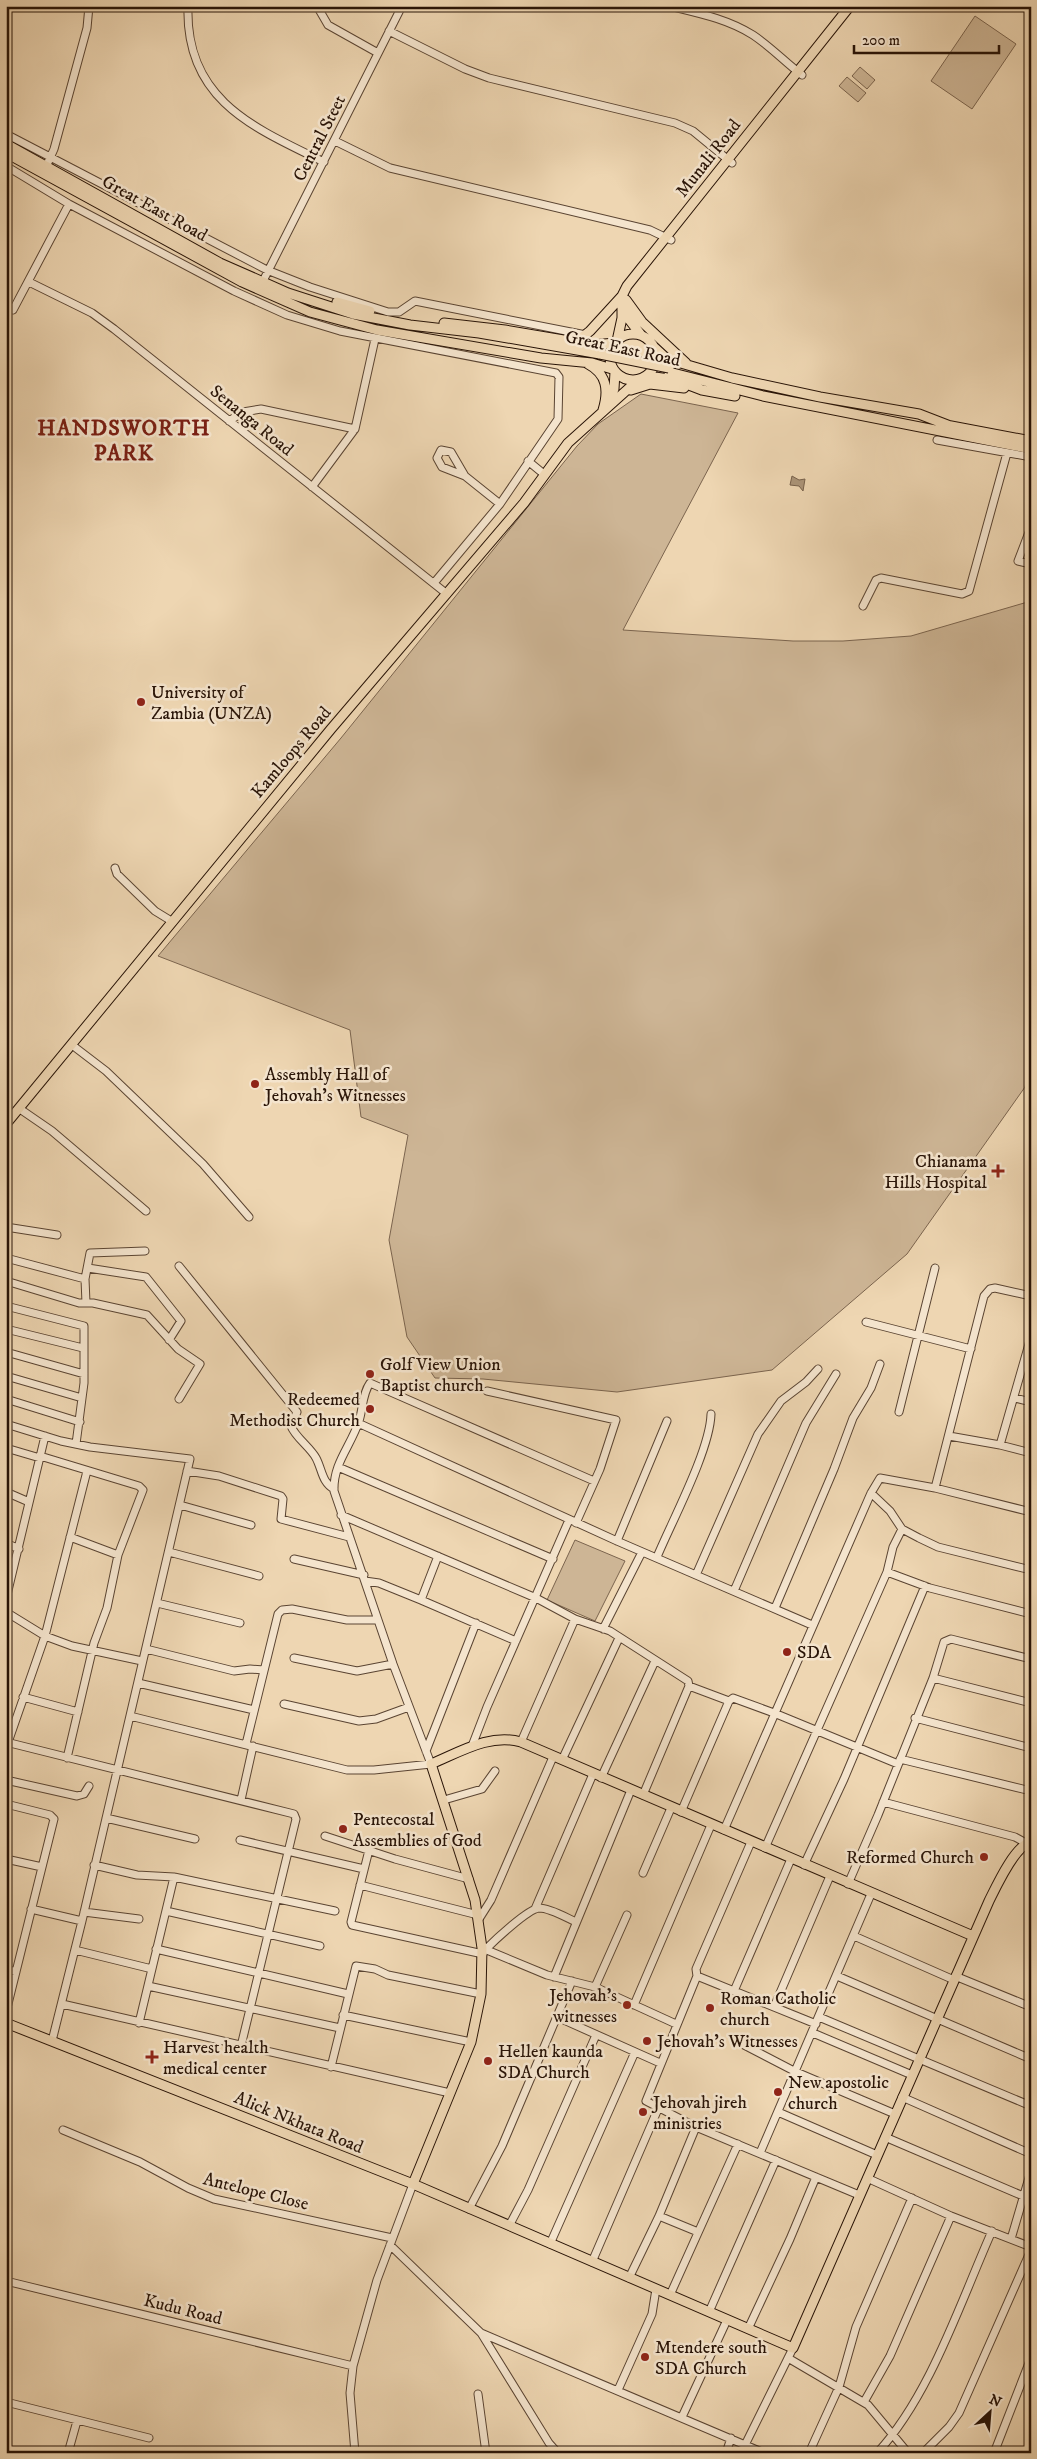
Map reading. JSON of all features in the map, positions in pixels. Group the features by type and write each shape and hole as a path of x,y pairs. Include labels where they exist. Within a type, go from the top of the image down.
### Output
{"main road":[{"name":"Munali Road","path":"800,73 850,6"},
{"name":"Munali Road","path":"576,342 586,335 632,289 730,161 856,6"},
{"name":"Great East Road","path":"6,144 260,286"},
{"name":"Great East Road","path":"6,153 190,255 289,297 353,314 410,325 479,333 669,370 950,429 1031,449"},
{"path":"624,296 628,318 641,335 654,347 655,362 648,376 638,380 628,380 614,370 610,353 616,342 622,318 624,296"},
{"path":"624,296 642,322 688,365"},
{"name":"Great East Road","path":"289,297 314,297 387,316 505,330 601,345 616,342"},
{"name":"Great East Road","path":"289,297 310,312 362,326 541,358 581,362 614,370"},
{"path":"616,342 630,334 641,335"},
{"name":"Great East Road","path":"654,347 667,359 732,378 820,397 918,414 950,429"},
{"path":"581,362 594,367 604,378 607,392 605,408"},
{"name":"Kamloops Road","path":"605,408 614,389 614,370"},
{"name":"Great East Road","path":"648,376 676,380 702,390 918,431 950,429 1031,440"},
{"name":"Kamloops Road","path":"6,1124 331,729 524,503 574,436 638,380"},
{"path":"626,391 650,384 702,390"},
{"path":"413,2184 471,2042 481,1994 484,1950 479,1917 469,1879 431,1764 472,1746 500,1738 521,1742 972,1936"},
{"path":"793,2348 972,1936 1004,1873 1029,1840"},
{"name":"Alick Nkhata Road","path":"6,2023 413,2184 793,2348"}],"street":[{"path":"46,167 51,158 87,28 89,6"},
{"path":"188,6 190,41 194,59 215,94 232,111 251,125 324,162"},
{"path":"317,6 328,25 378,53"},
{"name":"Central Steet","path":"253,300 402,6"},
{"path":"668,6 715,17 742,29 766,45 800,73"},
{"path":"389,31 465,69 489,78 675,123 693,131 730,161"},
{"path":"6,134 267,270 388,312 399,312 415,301 586,335"},
{"path":"335,141 390,168 650,230 669,239"},
{"path":"6,166 69,204 253,300 316,324 375,339 556,373 559,377 558,419 500,504 434,583"},
{"path":"6,304 13,310 69,204"},
{"name":"Senanga Road","path":"29,282 92,313 447,594"},
{"path":"312,487 355,429 375,339"},
{"path":"229,421 243,412 261,409 355,429"},
{"path":"937,440 1031,457"},
{"path":"863,606 876,580 882,578 962,594 969,591 1007,453"},
{"path":"528,461 545,475"},
{"path":"465,476 500,504"},
{"path":"1031,528 1018,561 1031,564"},
{"path":"115,868 117,874 144,901 155,911 173,922"},
{"path":"72,1045 106,1071 203,1164 249,1218"},
{"path":"20,1109 52,1132 146,1211"},
{"path":"6,1227 57,1235"},
{"path":"86,1303 86,1279 92,1253 145,1251"},
{"path":"6,1258 86,1279"},
{"path":"179,1266 296,1410 297,1413 291,1426 309,1447 317,1460 325,1480 334,1489"},
{"path":"88,1268 146,1277 181,1321 169,1340"},
{"path":"899,1412 935,1268"},
{"path":"6,1281 86,1303 141,1312 151,1318 178,1349 200,1364 179,1399"},
{"path":"935,1488 984,1296 990,1289 1000,1288 1031,1296"},
{"path":"6,1306 84,1326 84,1374 76,1444"},
{"path":"866,1322 971,1349"},
{"path":"6,1329 83,1348"},
{"path":"1000,1445 1028,1353 1031,1337"},
{"path":"6,1352 84,1374"},
{"path":"774,1608 834,1469 853,1418 871,1388 880,1364"},
{"path":"696,1574 758,1434 780,1401 806,1382 818,1369"},
{"path":"734,1591 806,1424 836,1374"},
{"path":"6,1376 82,1398"},
{"path":"130,1716 347,1770 374,1770 431,1764 393,1664 341,1515 334,1489 338,1467 358,1424 368,1386 373,1384 594,1481"},
{"path":"472,1746 553,1559 594,1481 616,1420 487,1391"},
{"path":"1015,1398 1031,1402"},
{"path":"6,1399 80,1422"},
{"path":"657,1557 700,1455 711,1414"},
{"path":"617,1541 667,1421"},
{"path":"6,1424 76,1444 190,1459 52,2042"},
{"path":"358,1424 617,1541 812,1624"},
{"path":"6,1598 46,1436"},
{"path":"949,1436 1000,1445 1031,1453"},
{"path":"6,1448 142,1487 142,1494 118,1555 107,1608 93,1651 67,1758"},
{"path":"338,1467 553,1559"},
{"path":"87,1471 45,1636 7,1744 294,1814 296,1819 275,1898 241,2046"},
{"path":"188,1471 219,1476 281,1496 283,1499 280,1518 283,1520 349,1537"},
{"path":"724,1830 812,1624 877,1482 883,1478 935,1488 1031,1512"},
{"path":"6,1492 29,1502"},
{"path":"871,1493 890,1511 902,1529 938,1546 1031,1570"},
{"path":"180,1505 251,1525"},
{"path":"341,1515 536,1598 575,1620 603,1629 688,1681 689,1686 643,1795"},
{"path":"765,1848 887,1572 893,1547 902,1529"},
{"path":"70,1537 118,1555"},
{"path":"6,1543 19,1549"},
{"path":"168,1552 259,1576"},
{"path":"603,1629 642,1552"},
{"path":"421,1600 438,1556"},
{"path":"294,1559 379,1583 516,1641"},
{"path":"887,1572 925,1586 1031,1614"},
{"path":"804,1865 844,1778 855,1748 925,1586"},
{"path":"157,1603 240,1623"},
{"path":"241,1800 254,1710 277,1619 282,1610 292,1609 347,1620 378,1620"},
{"path":"6,1612 45,1636 93,1651 142,1661"},
{"path":"521,1742 575,1620"},
{"path":"426,1751 476,1623"},
{"path":"360,1885 479,1917 491,1900 558,1758 619,1638"},
{"path":"848,1884 883,1802 947,1640 1031,1659"},
{"path":"146,1649 234,1671 250,1668 264,1670"},
{"path":"294,1658 357,1671 393,1664"},
{"path":"484,1950 535,1909 597,1776 655,1660"},
{"path":"933,1678 1031,1703"},
{"path":"138,1683 254,1710"},
{"path":"689,1686 729,1702"},
{"path":"23,1697 78,1712"},
{"path":"681,1812 729,1702 735,1699 774,1713 855,1748 899,1761 1031,1791"},
{"path":"284,1704 359,1721 376,1719 409,1707"},
{"path":"915,1718 1031,1748"},
{"path":"444,1800 482,1789 495,1771"},
{"path":"6,1780 77,1796 84,1794 90,1786"},
{"path":"554,1977 631,1790"},
{"path":"883,1802 1029,1840"},
{"path":"6,1804 53,1817 6,2012"},
{"path":"643,1873 672,1808"},
{"path":"106,1818 195,1839"},
{"path":"634,2005 711,1825"},
{"path":"326,1836 395,1859 469,1879"},
{"path":"240,1840 364,1869"},
{"path":"751,1842 696,1969 697,1976 645,2098 648,2104 658,2109 859,2196"},
{"path":"370,1850 351,1922 352,1925 484,1950 554,1977 595,1987 676,2024"},
{"path":"6,1859 42,1867"},
{"path":"734,1991 791,1859"},
{"path":"94,1866 137,1876 174,1877 335,1910"},
{"path":"774,2007 830,1876"},
{"path":"139,2023 174,1877"},
{"path":"760,2153 872,1894"},
{"path":"32,1909 82,1921"},
{"path":"535,1909 544,1909 576,1922"},
{"path":"84,1912 139,1919"},
{"path":"166,1912 320,1946"},
{"path":"595,1987 627,1915"},
{"path":"854,1936 954,1978 1031,2007"},
{"path":"156,1949 348,1994"},
{"path":"75,1950 152,1969"},
{"path":"331,2067 355,1968 359,1966 388,1975 481,1994"},
{"path":"6,1969 16,1972"},
{"path":"697,1976 774,2007 818,2020 920,2057 1031,2106"},
{"path":"837,1976 1031,2059"},
{"path":"470,2209 502,2146 572,1981"},
{"path":"148,1986 340,2028"},
{"path":"62,2004 450,2094"},
{"path":"343,2014 471,2042"},
{"path":"557,2017 660,2063"},
{"path":"813,2033 912,2075"},
{"path":"510,2226 528,2190 596,2034"},
{"path":"740,2043 796,2072 895,2114"},
{"path":"550,2244 636,2052"},
{"path":"902,2097 1031,2154"},
{"path":"592,2262 658,2109"},
{"path":"778,2112 877,2155"},
{"path":"629,2278 659,2216 696,2126"},
{"name":"Antelope Close","path":"63,2130 140,2162 188,2188 214,2198 391,2242"},
{"path":"885,2137 1023,2196"},
{"path":"670,2296 738,2144"},
{"path":"709,2312 776,2160"},
{"path":"1011,2239 1031,2171"},
{"path":"748,2329 816,2177"},
{"path":"867,2178 950,2216 1031,2248 959,2413 949,2427 923,2453"},
{"path":"355,2453 350,2393 354,2366 372,2297 413,2184"},
{"path":"809,2453 839,2387 856,2327 912,2198"},
{"path":"659,2216 698,2232"},
{"path":"864,2402 890,2356 950,2216"},
{"path":"877,2453 892,2436 908,2411 936,2357 992,2231"},
{"path":"391,2242 481,2333 549,2443 558,2453"},
{"name":"Kudu Road","path":"6,2281 354,2366"},
{"path":"618,2390 652,2314 656,2289"},
{"path":"682,2417 727,2320"},
{"path":"481,2333 764,2453"},
{"path":"745,2444 793,2348"},
{"path":"788,2358 864,2402 908,2453"},
{"path":"994,2453 1031,2358"},
{"path":"478,2394 486,2453"},
{"path":"6,2402 149,2438"},
{"path":"68,2453 77,2421"},
{"path":"726,2453 731,2438"}],"shaded area":[{"path":"975,16 1016,44 972,109 931,81"},
{"path":"860,67 875,80 867,89 852,76"},
{"path":"847,77 866,93 858,102 839,86"},
{"path":"641,394 738,413 623,630 793,641 843,641 911,636 1031,601 1031,1060 1025,1087 907,1254 772,1370 617,1392 483,1379 435,1378 407,1337 389,1240 408,1135 361,1117 350,1030 158,956 341,738 577,446 598,424"},
{"path":"792,476 799,480 805,479 803,491 799,486 790,485"},
{"path":"575,1540 625,1561 595,1621 547,1600"}],"place":[{"name":"University of Zambia (UNZA)","path":"141,702"},
{"name":"Assembly Hall of Jehovah's Witnesses","path":"255,1084"},
{"name":"Chianama Hills Hospital","path":"998,1171"},
{"name":"Golf View Union Baptist church","path":"370,1374"},
{"name":"Redeemed Methodist Church","path":"370,1409"},
{"name":"SDA","path":"787,1652"},
{"name":"Pentecostal Assemblies of God","path":"343,1829"},
{"name":"Reformed Church","path":"984,1857"},
{"name":"Jehovah's witnesses","path":"627,2005"},
{"name":"Roman Catholic church","path":"710,2008"},
{"name":"Jehovah's Witnesses","path":"647,2041"},
{"name":"Harvest health medical center","path":"152,2057"},
{"name":"Hellen kaunda SDA Church","path":"488,2061"},
{"name":"New apostolic church","path":"778,2092"},
{"name":"Jehovah jireh ministries","path":"643,2112"},
{"name":"Mtendere south SDA Church","path":"645,2357"}],"district":[{"name":"HANDSWORTH PARK","path":"124,440"}]}
